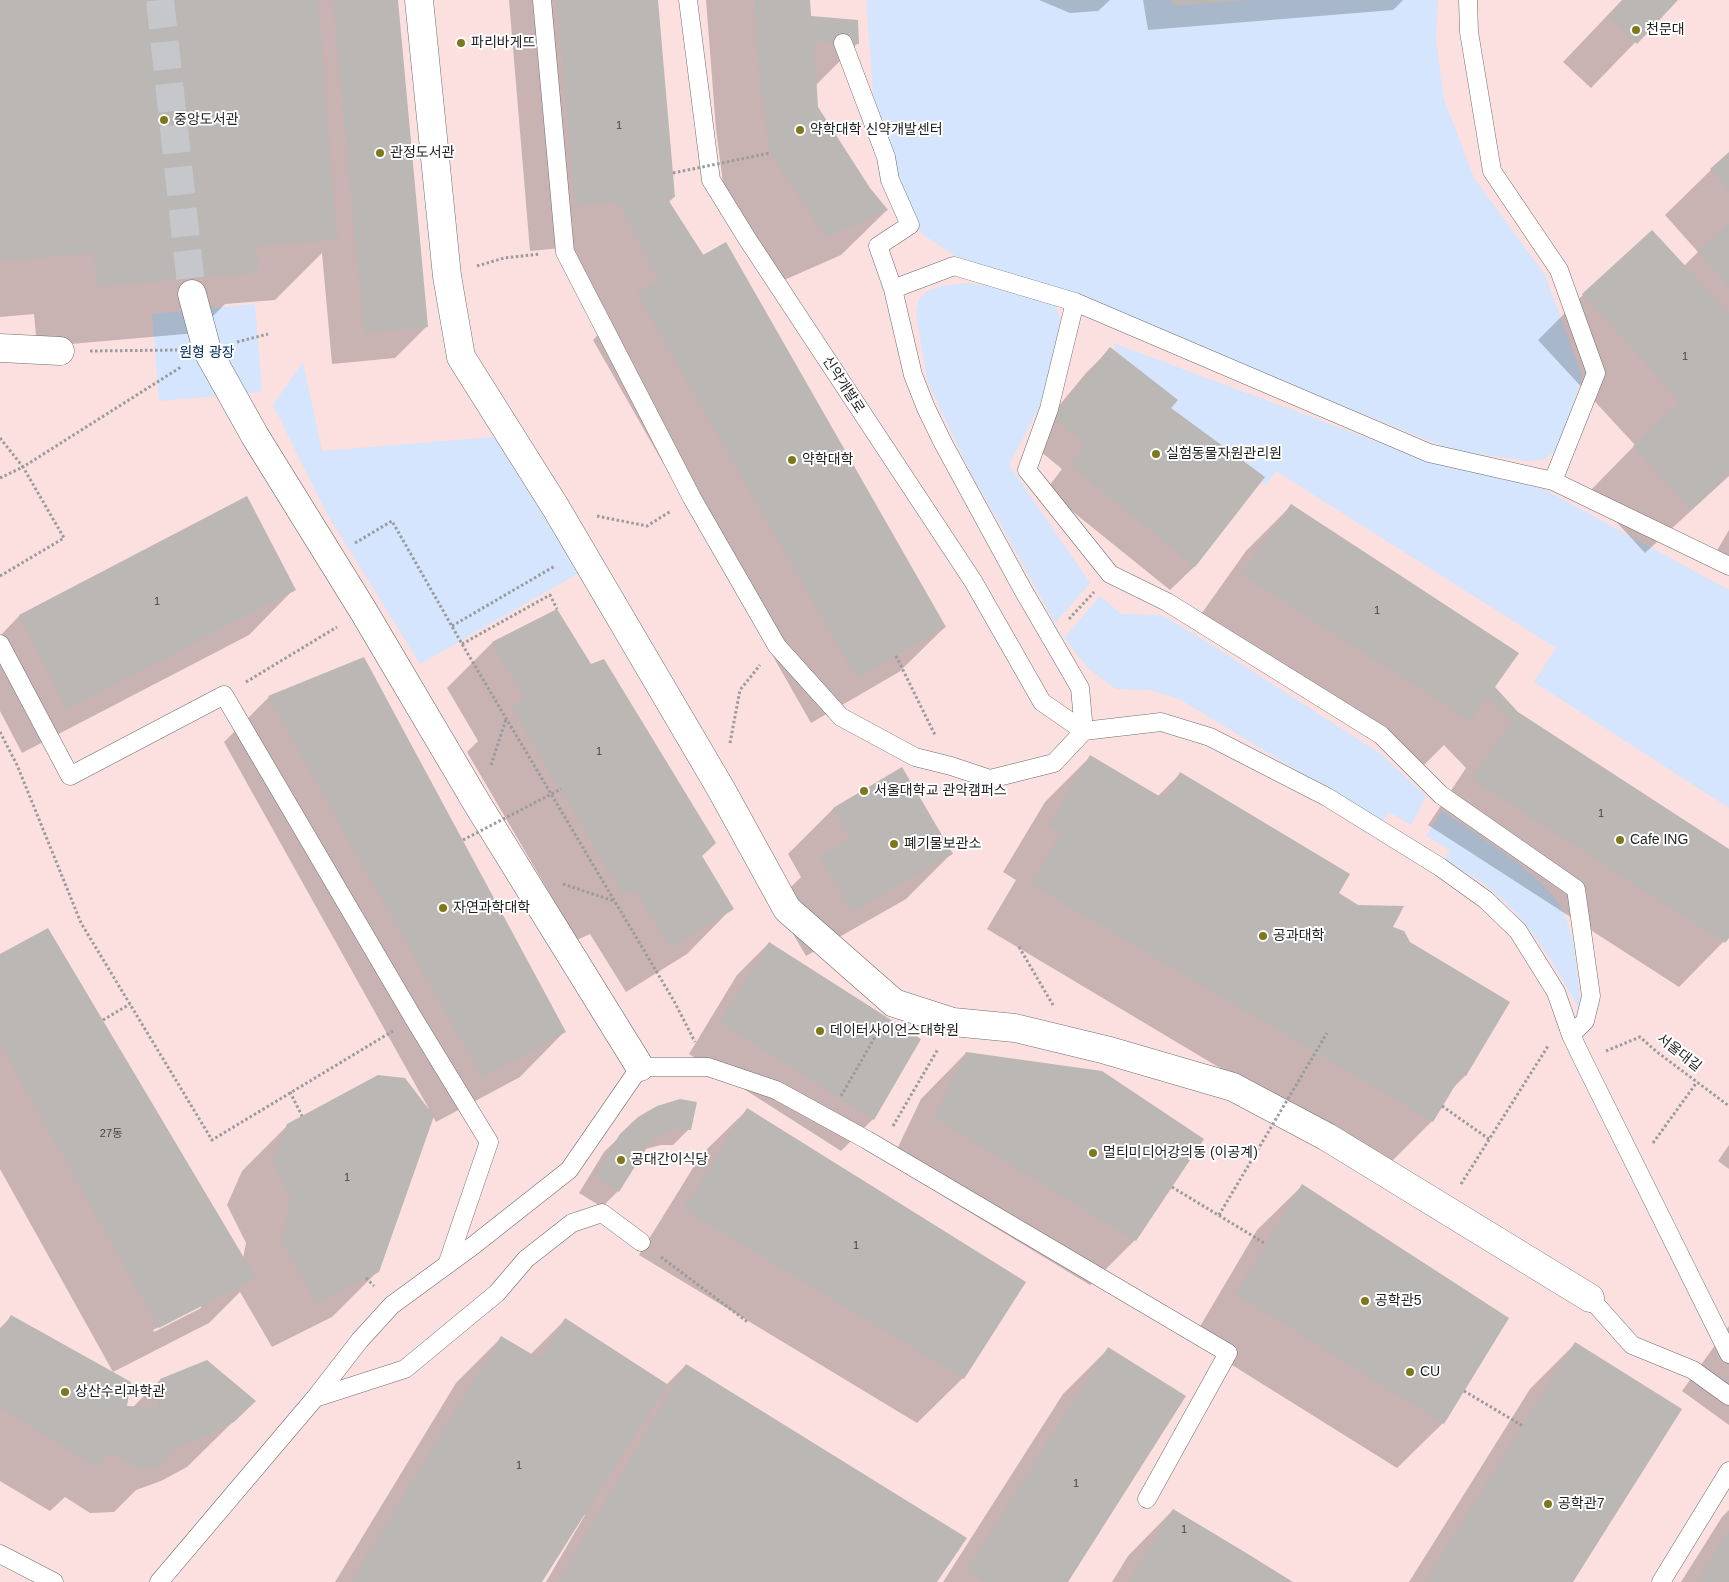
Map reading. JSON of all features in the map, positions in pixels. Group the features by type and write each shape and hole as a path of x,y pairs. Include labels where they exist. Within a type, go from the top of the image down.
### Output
{"street":[{"path":"419,0 447,276 461,356 556,508 721,789 787,909 894,1003 953,1022 1016,1028 1075,1042 1233,1087 1327,1137 1590,1298"},
{"path":"192,294 206,350 255,436 364,612 478,805 640,1067"},
{"path":"0,348 60,351"}],"lane":[{"path":"542,0 565,252 692,498 777,646 841,717 915,757 990,779 1054,763 1084,730 1161,722 1210,737 1327,798 1440,867 1486,900 1518,931 1556,992 1571,1035 1729,1354"},
{"name":"신약개발로","path":"688,0 711,180 748,240 973,581 1042,702 1084,730"},
{"path":"1468,0 1469,32 1492,171 1559,270 1596,373 1553,481"},
{"path":"843,43 886,157 890,180 910,225 878,246 893,289 913,375 943,443 1023,590 1080,688 1084,730"},
{"path":"893,289 954,266 1075,302 1429,453 1553,481 1729,566"},
{"path":"1075,302 1049,409 1027,470 1110,574 1167,602 1381,735 1440,795 1576,889 1591,996 1585,1021 1571,1035"},
{"path":"0,644 70,776 224,694 414,1019 489,1142 447,1265"},
{"path":"159,1582 392,1304 447,1265 569,1170 640,1067 708,1067 776,1090 880,1148 1228,1353 1147,1499"},
{"path":"315,1398 405,1369 497,1293 526,1260 572,1223 602,1213 641,1242"},
{"path":"1590,1298 1632,1345 1693,1370 1729,1396"},
{"path":"1661,1582 1729,1471"},
{"path":"0,1554 54,1582"}],"path":[{"path":"673,173 770,153"},
{"path":"447,276 504,258 565,252"},
{"path":"60,351 206,350 268,334"},
{"path":"0,478 23,467 206,350"},
{"path":"0,438 23,467 64,538 0,576"},
{"path":"556,508 647,526 692,498"},
{"path":"330,558 392,521 462,644 674,1001 708,1067"},
{"path":"452,626 581,551"},
{"path":"1052,638 1110,574"},
{"path":"462,644 550,595 557,608"},
{"path":"224,694 364,612"},
{"path":"730,744 740,690 777,646"},
{"path":"896,656 951,766"},
{"path":"478,805 506,718"},
{"path":"0,732 17,764 81,923 212,1140 414,1019"},
{"path":"463,840 561,789"},
{"path":"1019,947 1075,1042"},
{"path":"828,1118 894,1003"},
{"path":"103,1020 130,1004"},
{"path":"880,1148 953,1022"},
{"path":"1219,1215 1327,1033"},
{"path":"1446,1209 1547,1046 1571,1035"},
{"name":"서울대길","path":"1583,1060 1640,1037 1729,1106"},
{"path":"290,1092 302,1116"},
{"path":"1442,1106 1489,1139"},
{"path":"1172,1187 1266,1244"},
{"path":"641,1242 749,1322"},
{"path":"1464,1390 1523,1426"}],"shaded area":[{"name":"서울대학교 관악캠퍼스","path":"0,0 1729,0 1729,1582 0,1582"}],"green space":[{"path":"866,0 1171,0 1172,6 1247,0 1438,0 1436,39 1444,99 1474,178 1545,275 1582,376 1563,436 1556,450 1544,460 1526,461 1452,450 1119,316 955,256 921,233 876,129"},
{"path":"966,283 996,287 1053,300 1060,318 1061,327 1040,406 1009,465 1090,583 1056,622 972,476 927,380 916,313 919,299 928,291 941,286"},
{"name":"원형 광장","path":"255,304 262,392 159,401 152,314"},
{"path":"1113,343 1429,461 1544,489 1729,590 1729,808 1534,682 1556,648 1276,471 1266,485 1132,395"},
{"path":"303,362 322,451 494,437 579,573 420,664 326,512 273,405"},
{"path":"1100,596 1121,614 1160,615 1165,617 1201,638 1381,754 1426,796 1411,825 1389,812 1381,823 1181,700 1151,690 1116,689 1089,669 1064,638"},
{"path":"1442,811 1526,870 1542,884 1563,911 1568,923 1575,953 1580,999 1579,1009 1560,975 1526,925 1484,884 1445,859 1450,850 1426,836"}],"building":[{"name":"중앙도서관","path":"0,0 318,0 337,240 256,246 258,273 97,287 94,253 0,262"},
{"name":"관정도서관","path":"333,0 398,0 428,327 364,333"},
{"name":"약학대학","path":"557,0 658,0 675,197 667,198 703,255 726,242 946,627 857,678 637,293 659,281 618,202 575,206"},
{"name":"약학대학 신약개발센터","path":"754,0 810,0 811,16 858,20 859,44 814,41 818,107 870,188 888,210 827,237 770,153 760,83"},
{"path":"1171,0 1230,0 1230,1 1172,6"},
{"name":"천문대","path":"1623,0 1678,0 1637,44 1608,16"},
{"path":"1729,152 1729,191 1710,169"},
{"path":"1729,224 1729,287 1698,251"},
{"path":"1652,230 1729,313 1729,474 1691,509 1633,446 1681,401 1582,294"},
{"name":"실험동물자원관리원","path":"1110,347 1178,400 1171,408 1265,477 1195,567 1070,465 1085,444 1053,417"},
{"path":"247,496 296,590 67,709 19,615"},
{"path":"1291,504 1519,653 1495,687 1518,712 1729,849 1729,938 1725,943 1472,779 1511,722 1487,697 1470,721 1241,574"},
{"path":"557,609 591,664 604,659 716,843 702,856 734,909 671,948 635,889 623,895 511,706 524,698 492,642"},
{"name":"자연과학대학","path":"364,657 566,1032 482,1077 268,696"},
{"name":"공과대학","path":"1090,755 1164,799 1180,772 1350,874 1339,893 1358,905 1404,906 1393,927 1404,931 1410,942 1510,1002 1466,1076 1462,1074 1433,1122 1031,884 1061,834 1048,827"},
{"name":"폐기물보관소","path":"902,767 953,854 852,912 820,856 850,839 833,808"},
{"path":"48,928 256,1278 159,1328 0,1043 0,954"},
{"name":"데이터사이언스대학원","path":"769,942 921,1039 874,1120 720,1022"},
{"name":"멀티미디어강의동 (이공계)","path":"966,1052 1102,1071 1204,1139 1136,1241 934,1118"},
{"path":"378,1075 405,1078 434,1116 379,1272 317,1303 281,1240 291,1198 272,1159 287,1124"},
{"name":"공대간이식당","path":"680,1099 697,1102 691,1130 678,1129 662,1133 649,1144 619,1192 594,1176 620,1134 638,1117 657,1106"},
{"path":"747,1108 1026,1282 964,1379 684,1209"},
{"name":"공학관5","path":"1302,1184 1509,1318 1444,1424 1236,1294"},
{"name":"상산수리과학관","path":"11,1315 131,1382 127,1406 158,1407 160,1379 207,1360 256,1401 234,1422 208,1436 176,1447 160,1467 136,1468 111,1452 96,1467 0,1408 0,1333"},
{"path":"565,1318 667,1384 542,1582 351,1582 501,1336 540,1359"},
{"name":"공학관7","path":"1575,1342 1682,1409 1573,1582 1425,1582"},
{"path":"1108,1347 1186,1396 1068,1582 984,1582 966,1571"},
{"path":"686,1364 967,1538 937,1582 558,1582"},
{"path":"1173,1509 1243,1551 1293,1582 1128,1582"},
{"path":"1729,1530 1729,1582 1697,1582"}],"tunnel":[{"path":"160,0 192,294"}],"place":[{"name":"천문대","path":"1636,30"},
{"name":"파리바게뜨","path":"461,43"},
{"name":"중앙도서관","path":"164,120"},
{"name":"약학대학 신약개발센터","path":"800,130"},
{"name":"관정도서관","path":"380,153"},
{"name":"실험동물자원관리원","path":"1156,454"},
{"name":"약학대학","path":"792,460"},
{"name":"서울대학교 관악캠퍼스","path":"864,791"},
{"name":"Cafe ING","path":"1620,840"},
{"name":"폐기물보관소","path":"894,844"},
{"name":"자연과학대학","path":"443,908"},
{"name":"공과대학","path":"1263,936"},
{"name":"데이터사이언스대학원","path":"820,1031"},
{"name":"멀티미디어강의동 (이공계)","path":"1093,1153"},
{"name":"공대간이식당","path":"621,1160"},
{"name":"공학관5","path":"1365,1301"},
{"name":"CU","path":"1410,1372"},
{"name":"상산수리과학관","path":"65,1392"},
{"name":"공학관7","path":"1548,1504"}]}
